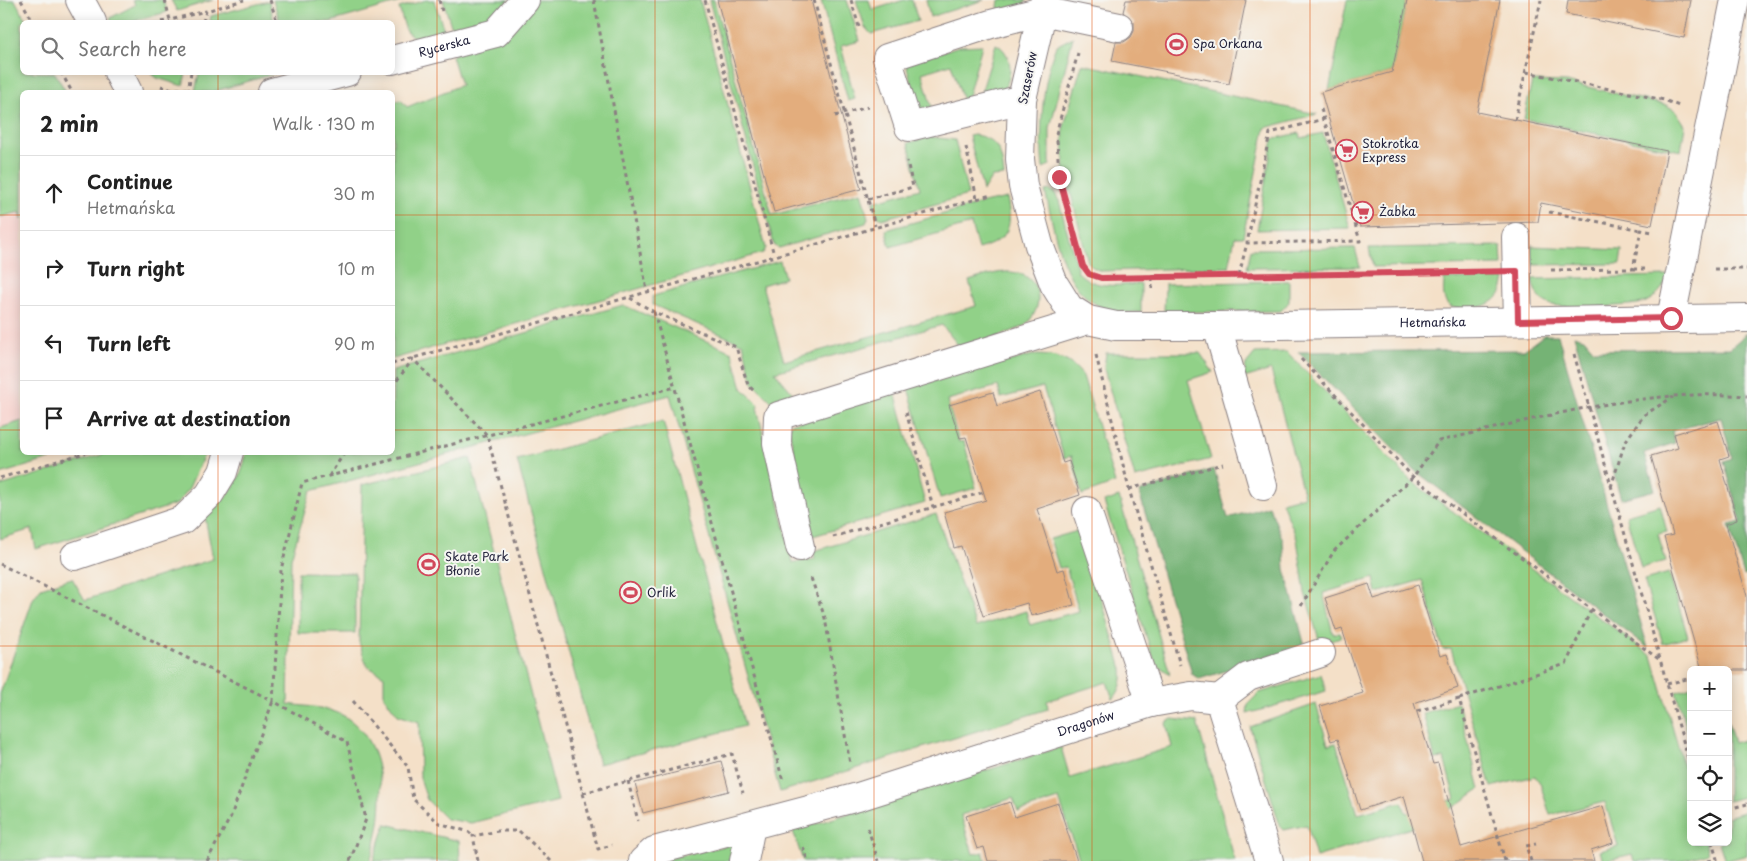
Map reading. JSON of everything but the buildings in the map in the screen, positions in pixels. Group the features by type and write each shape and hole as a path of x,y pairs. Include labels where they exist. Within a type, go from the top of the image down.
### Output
{"street":[{"path":"80,0 91,20"},
{"name":"Rycerska","path":"395,59 496,32 525,0"},
{"path":"1671,318 1735,0"},
{"path":"1022,99 909,127 887,58 1043,6 1107,24"},
{"name":"Szaserów","path":"1043,6 1022,99 1020,159 1023,186 1039,245 1054,284 1069,308 1088,320"},
{"path":"120,75 127,90"},
{"path":"280,90 336,75"},
{"path":"1516,237 1518,321"},
{"name":"Hetmańska","path":"1088,320 1116,326 1217,326 1747,318"},
{"path":"800,547 777,443 778,416 1088,320"},
{"path":"1217,326 1263,486"},
{"path":"75,556 182,520 209,495 223,472 228,455"},
{"path":"1087,511 1151,703"},
{"path":"1269,861 1219,699 1248,677 1321,653"},
{"name":"Dragonów","path":"642,861 654,851 858,796 1151,703 1191,696 1219,699"},
{"path":"744,861 751,826"}],"path":[{"path":"21,0 32,20"},
{"path":"165,0 170,20 244,0"},
{"path":"226,0 228,5"},
{"path":"270,0 276,20"},
{"path":"594,0 647,291"},
{"path":"705,0 774,256"},
{"path":"814,0 875,226"},
{"path":"851,0 860,30"},
{"path":"1515,120 1541,0"},
{"path":"204,20 206,11"},
{"path":"1078,249 1059,177 1056,134 1082,40 1107,24"},
{"path":"1526,72 1664,100 1678,105 1682,110"},
{"path":"63,75 71,90"},
{"path":"188,90 191,75"},
{"path":"154,82 168,89 178,90"},
{"path":"1247,243 1360,241 1321,109"},
{"path":"971,112 963,137 977,199"},
{"path":"1240,275 1270,132 1324,119"},
{"path":"868,199 913,187 902,144 909,127"},
{"path":"395,363 630,298 647,291 875,226 995,194"},
{"path":"1549,212 1656,233"},
{"path":"1083,266 1089,274 1101,278 1633,269 1641,230"},
{"path":"630,298 654,312 736,347 748,386 778,416"},
{"path":"654,312 792,814 808,861"},
{"path":"1564,320 1687,756"},
{"path":"1094,350 1129,489 1183,674"},
{"path":"1300,358 1413,477 1660,660"},
{"path":"395,383 413,359"},
{"path":"413,359 487,435 598,849 616,844"},
{"path":"897,380 934,507"},
{"path":"207,861 232,816 275,695 281,570 302,483 675,387"},
{"path":"1611,486 1625,442 1644,414 1675,396"},
{"path":"1301,606 1334,551 1413,477 1439,441 1588,407 1675,396 1747,396"},
{"path":"0,478 78,455"},
{"path":"328,476 343,455"},
{"path":"1129,489 1254,455"},
{"path":"878,861 858,796 825,618 800,547 984,492"},
{"path":"0,564 273,701 347,742 366,819 350,861"},
{"path":"1417,712 1566,664 1592,610"},
{"path":"1666,684 1687,679"},
{"path":"1458,699 1505,861"},
{"path":"354,701 408,767 414,799 439,824 469,832 473,836 478,861"},
{"path":"583,792 732,754 745,799"},
{"path":"628,781 640,827"},
{"path":"1732,808 1747,804"},
{"path":"473,836 498,831 519,831 551,861"},
{"path":"1531,861 1526,846 1536,844"},
{"path":"1708,861 1718,860 1713,846"}],"shaded area":[{"path":"0,38 21,90 20,453 0,460"}],"green space":[{"path":"0,0 15,0 26,20 20,20 20,75 56,75 65,90 20,90 20,212 0,217"},
{"path":"133,0 163,0 167,12 138,20 111,20 110,18 135,5"},
{"path":"171,0 213,0 177,11"},
{"path":"273,0 407,0 337,20 279,20"},
{"path":"426,0 434,0 445,33 417,40 406,31 399,8"},
{"path":"443,0 509,0 490,20 453,32"},
{"path":"536,0 700,0 766,248 763,253 395,358 395,102 401,100 407,107 461,85 452,56"},
{"path":"709,0 714,0 772,215 861,192 868,218 866,223 779,248 774,245"},
{"path":"821,0 847,0 860,41 841,46 855,99 848,101"},
{"path":"856,0 869,0 872,10 904,0 912,0 918,21 871,34 865,27"},
{"path":"926,0 984,0 930,17"},
{"path":"999,0 1027,0 1024,4 1002,14 998,7"},
{"path":"1347,0 1407,0 1392,72 1329,90"},
{"path":"269,1 274,20 210,20 211,16"},
{"path":"1073,37 1050,128 1050,165 1043,168 1041,139 1043,106 1051,60 1056,46"},
{"path":"996,44 1002,48 1009,61 1010,68 1007,83 1003,90 993,98 978,103"},
{"path":"982,45 965,107 951,64 922,73 932,109 919,111 906,64 959,46"},
{"path":"1082,64 1317,114 1265,128 1243,237 1235,237 1229,267 1101,271 1094,268 1088,262 1064,166 1063,129"},
{"path":"153,75 186,75 183,86 157,78"},
{"path":"198,75 269,75 219,90 195,90"},
{"path":"1532,81 1566,82 1666,105 1676,111 1685,125 1681,151 1524,119"},
{"path":"1299,133 1301,138 1323,133 1350,228 1257,230 1273,139"},
{"path":"974,135 989,140 994,144 998,149 1003,168 1004,176 992,177 983,191 969,136"},
{"path":"931,137 955,140 968,195 882,219 877,216 873,202 920,189 908,143"},
{"path":"1050,190 1055,193 1059,201 1078,272 1092,282 1099,284 1141,284 1141,312 1117,312 1096,304 1082,294 1064,263 1058,245 1045,191"},
{"path":"1007,198 1009,225 1002,237 988,245 978,249 971,224 890,247 886,230"},
{"path":"1501,246 1502,265 1373,267 1369,248"},
{"path":"1531,246 1622,250 1620,264 1531,265"},
{"path":"1355,248 1360,267 1247,268 1251,249"},
{"path":"780,261 785,278 762,285 784,361 976,306 969,281 995,273 1011,272 1022,274 1030,279 1038,294 1038,302 1030,320 1023,327 962,350 942,325 775,372 795,396 773,403 753,383 743,344 653,305 653,296"},
{"path":"1669,276 1660,291 1646,302 1598,307 1556,306 1549,304 1537,294 1532,279"},
{"path":"1444,279 1505,279 1500,295 1492,302 1470,309 1463,309 1450,306 1446,302"},
{"path":"1289,281 1289,302 1281,311 1164,312 1165,284"},
{"path":"623,305 732,352 742,388 760,406 757,407 793,563 815,559 814,551 936,514 976,627 1026,611 1030,625 1079,611 1066,567 1059,568 1050,539 1081,530 1122,669 1121,685 1118,692 1113,699 1107,682 1047,701 1048,709 780,792 670,395 311,491 291,558 288,704 324,709 344,716 359,728 370,744 377,763 381,803 379,824 370,861 0,861 0,694 33,599 41,588 72,578 85,600 213,559 205,517 232,489 241,472 246,455 395,455 395,370"},
{"path":"1747,333 1747,575 1744,576 1729,525 1741,522 1724,461 1732,458 1721,418 1672,431 1675,443 1644,453 1655,490 1621,499 1574,335 1584,338 1594,350 1730,348"},
{"path":"1544,335 1558,335 1648,648 1413,469 1298,352 1524,350"},
{"path":"1287,352 1411,481 1652,656 1687,778 1687,846 1706,846 1708,853 1680,861 1634,861 1632,854 1603,861 1600,851 1618,846 1605,802 1550,815 1540,783 1535,776 1491,787 1451,649 1443,650 1422,580 1377,593 1374,578 1323,593 1333,634 1340,633 1342,637 1320,643 1305,593 1297,539 1282,502 1304,496 1271,370 1244,378 1246,364 1255,353"},
{"path":"1106,353 1200,353 1213,372 1188,380 1211,459 1135,478 1104,369"},
{"path":"1033,355 1055,357 1067,361 1083,376 1115,483 1082,495 1072,456 1064,458 1043,387 1001,398 998,386 947,400 959,442 964,441 976,488 940,498 908,388"},
{"path":"895,392 925,503 813,536 789,429 791,424"},
{"name":"Orlik","path":"663,421 745,726 599,764 517,460"},
{"path":"20,422 20,455 63,455 0,474 0,428"},
{"path":"101,455 204,455 189,488 177,504 36,549 32,529 0,539 0,486"},
{"name":"Skate Park Błonie","path":"470,458 558,801 471,823 446,819 427,800 420,778 419,722 398,715 384,697 384,676 367,666 359,642 362,485"},
{"path":"1214,469 1228,518 1269,506 1283,540 1285,569 1305,647 1199,679 1192,674 1139,492"},
{"path":"1119,497 1170,674 1156,664 1104,502"},
{"path":"1660,505 1667,532 1658,534 1666,561 1641,568 1626,515"},
{"path":"298,572 355,573 355,633 298,633"},
{"path":"1669,573 1688,637 1663,644 1644,580"},
{"path":"1321,674 1326,691 1247,714 1248,704 1259,693"},
{"path":"1687,688 1687,729 1676,692"},
{"path":"1458,703 1480,789 1434,821 1316,857 1307,825 1284,830 1280,826 1250,727 1316,704 1328,745 1336,743 1358,814 1402,802 1406,813 1455,799 1444,758 1435,759 1423,713"},
{"path":"1172,719 1197,722 1235,861 1080,861 1059,799 1018,812 1013,798 961,815 973,854 983,852 986,861 803,861 793,831 1061,747 1070,778 1172,747 1166,723"},
{"path":"1732,736 1734,743 1747,739 1747,796 1732,800"},
{"path":"1747,811 1747,855 1725,861 1720,846 1732,846 1732,816"},
{"path":"386,824 459,841 460,861 373,861"},
{"path":"734,844 733,861 656,861"}],"place":[{"name":"Spa Orkana","path":"1177,44"},
{"name":"Stokrotka Express","path":"1346,151"},
{"name":"Żabka","path":"1363,212"},
{"name":"Skate Park Błonie","path":"429,564"},
{"name":"Orlik","path":"631,593"}],"route":[{"path":"1059,177 1083,266 1089,274 1101,278 1517,271 1518,321 1671,318"}]}
